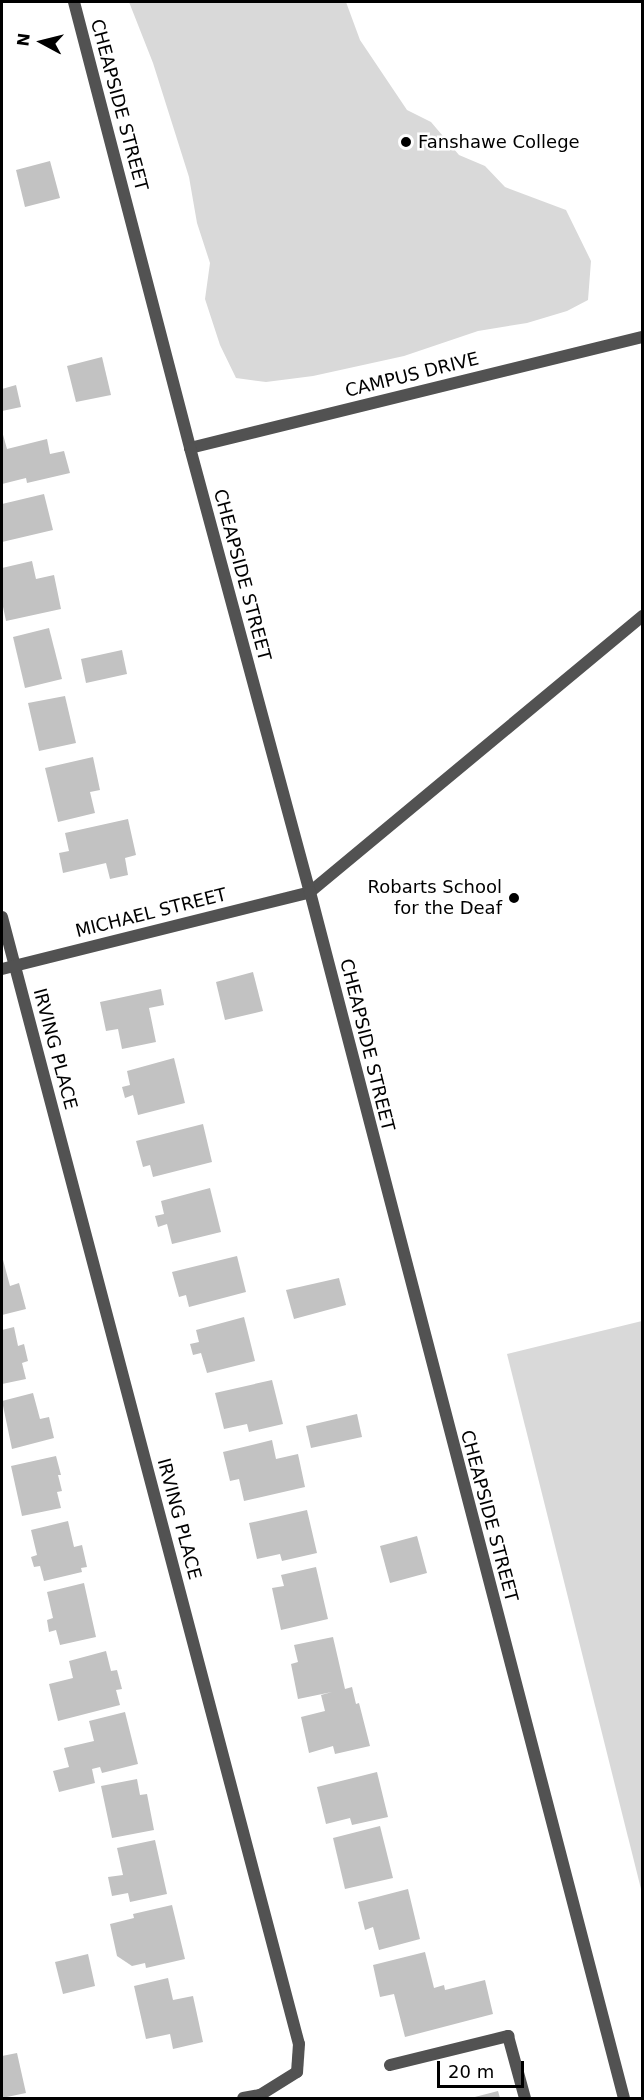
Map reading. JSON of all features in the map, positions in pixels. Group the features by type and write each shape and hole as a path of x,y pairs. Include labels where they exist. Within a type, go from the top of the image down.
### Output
{"street":[{"name":"CHEAPSIDE STREET","path":"74,2 190,448 310,892 624,2098"},
{"name":"CAMPUS DRIVE","path":"190,448 642,337"},
{"path":"310,892 642,616"},
{"name":"MICHAEL STREET","path":"2,969 310,892"},
{"name":"IRVING PLACE","path":"2,917 299,2044 297,2072 260,2095 243,2098"},
{"path":"390,2065 508,2036 525,2098"}],"shaded area":[{"name":"Fanshawe College","path":"129,2 346,2 360,40 407,110 431,122 459,155 485,166 505,187 566,210 591,261 588,300 567,311 527,323 478,331 404,356 313,376 266,382 236,378 220,345 205,299 210,263 197,223 189,177 153,63"},
{"path":"642,1321 642,1893 507,1354"}],"building":[{"path":"50,161 60,198 25,207 16,170"},
{"path":"102,357 111,395 76,402 67,366"},
{"path":"16,385 21,407 2,411 2,389"},
{"path":"2,431 7,449 47,439 50,454 64,451 70,473 27,483 26,478 2,484"},
{"path":"44,494 53,530 2,542 2,504"},
{"path":"32,561 36,579 54,575 61,609 6,621 2,602 2,568"},
{"path":"49,628 62,679 25,688 13,637"},
{"path":"122,650 127,674 86,683 81,659"},
{"path":"65,696 76,743 39,751 28,703"},
{"path":"93,757 100,790 90,792 95,813 58,822 45,768"},
{"path":"128,819 136,855 125,858 128,875 110,879 106,863 63,873 59,853 69,851 65,833"},
{"path":"253,972 263,1011 225,1020 216,982"},
{"path":"161,989 164,1005 149,1008 156,1042 122,1049 118,1029 106,1031 100,1002"},
{"path":"174,1058 185,1103 138,1115 133,1095 125,1098 122,1087 130,1085 127,1071"},
{"path":"203,1124 212,1162 153,1177 150,1165 143,1167 136,1141"},
{"path":"210,1188 221,1232 172,1244 167,1224 158,1227 155,1216 164,1214 161,1201"},
{"path":"2,1256 10,1286 19,1283 26,1309 2,1315"},
{"path":"237,1256 246,1292 189,1307 186,1295 179,1297 172,1272"},
{"path":"339,1278 346,1305 294,1319 286,1290"},
{"path":"244,1317 255,1361 207,1373 201,1353 193,1355 190,1344 199,1342 196,1330"},
{"path":"14,1327 18,1346 24,1344 28,1361 22,1363 26,1379 2,1384 2,1330"},
{"path":"272,1380 283,1424 249,1432 247,1424 224,1429 215,1393"},
{"path":"33,1393 40,1419 49,1417 54,1438 12,1449 2,1401"},
{"path":"357,1414 362,1437 311,1448 306,1426"},
{"path":"272,1440 276,1459 298,1454 305,1487 244,1501 239,1479 230,1481 223,1452"},
{"path":"56,1456 61,1475 58,1475 62,1491 57,1492 61,1508 22,1516 11,1466"},
{"path":"307,1510 317,1553 282,1561 280,1554 257,1559 249,1523"},
{"path":"68,1521 74,1547 82,1545 87,1567 81,1568 82,1572 44,1581 40,1566 34,1567 31,1557 37,1555 31,1530"},
{"path":"417,1536 427,1573 390,1583 380,1546"},
{"path":"316,1567 328,1619 281,1630 272,1588 284,1586 281,1575"},
{"path":"84,1583 96,1637 60,1645 56,1630 49,1632 47,1620 53,1618 47,1592"},
{"path":"333,1637 345,1689 352,1687 356,1704 359,1703 370,1746 335,1754 333,1746 309,1753 301,1717 325,1711 321,1695 332,1692 298,1699 291,1664 298,1662 294,1645"},
{"path":"106,1651 111,1671 117,1670 122,1689 116,1690 120,1705 58,1721 49,1684 73,1678 69,1661"},
{"path":"125,1712 138,1764 102,1773 100,1767 92,1769 95,1783 59,1792 53,1771 69,1767 64,1748 94,1741 89,1721"},
{"path":"377,1772 388,1817 352,1825 350,1818 326,1824 317,1787"},
{"path":"137,1779 140,1795 147,1794 154,1830 112,1838 101,1786"},
{"path":"380,1826 393,1878 345,1889 333,1838"},
{"path":"155,1840 167,1894 130,1902 128,1893 112,1896 108,1877 123,1875 117,1848"},
{"path":"408,1889 420,1939 379,1950 373,1927 365,1930 358,1902"},
{"path":"172,1905 185,1959 146,1968 145,1963 132,1966 117,1956 110,1924 134,1918 133,1914"},
{"path":"425,1952 434,1988 444,1985 445,1990 485,1980 493,2014 405,2037 394,1994 380,1997 373,1965"},
{"path":"88,1954 95,1986 63,1994 55,1962"},
{"path":"168,1978 173,2000 193,1996 203,2042 173,2049 170,2034 146,2039 134,1986"},
{"path":"17,2053 26,2093 2,2098 2,2056"},
{"path":"498,2091 500,2098 471,2098"}],"place":[{"name":"Fanshawe College","path":"406,142"},
{"name":"Robarts School for the Deaf","path":"514,898"}]}
